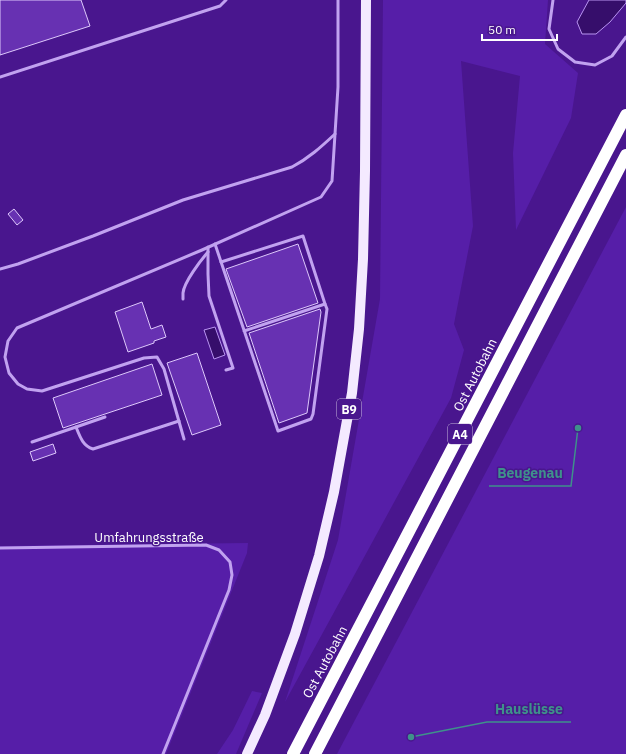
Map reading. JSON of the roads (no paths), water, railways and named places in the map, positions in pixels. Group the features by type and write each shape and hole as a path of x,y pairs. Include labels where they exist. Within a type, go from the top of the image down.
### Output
{"highway":[{"name":"Ost Autobahn","path":"293,754 626,115"},
{"name":"A4","path":"315,754 626,155"}],"main road":[{"name":"B9","path":"247,754 265,715 295,634 319,556 334,492 352,393 359,329 363,259 366,0"}],"lane":[{"path":"0,77 220,6 226,0"},
{"path":"184,439 164,369 156,357 144,358 42,391 27,389 18,384 9,373 5,357 8,340 17,328 215,244 321,197 332,181 338,87 338,0"},
{"path":"553,0 550,29 558,49 575,62 595,65 612,56 626,37"},
{"path":"0,269 18,264 74,243 183,200 292,167 317,151 335,134"},
{"path":"215,244 221,262 244,331 278,431 311,419 313,414 327,309 303,236 221,262"},
{"path":"208,247 209,296 233,368 226,370"},
{"path":"183,299 184,287 198,264 208,252"},
{"path":"244,331 325,304"},
{"path":"32,442 105,417"},
{"path":"76,427 85,445 94,449 179,421"},
{"name":"Umfahrungsstraße","path":"0,548 206,545 219,550 230,562 232,575 229,590 163,754"}],"place":[{"name":"Beugenau","path":"578,428"},
{"name":"Hauslüsse","path":"411,737"}]}
